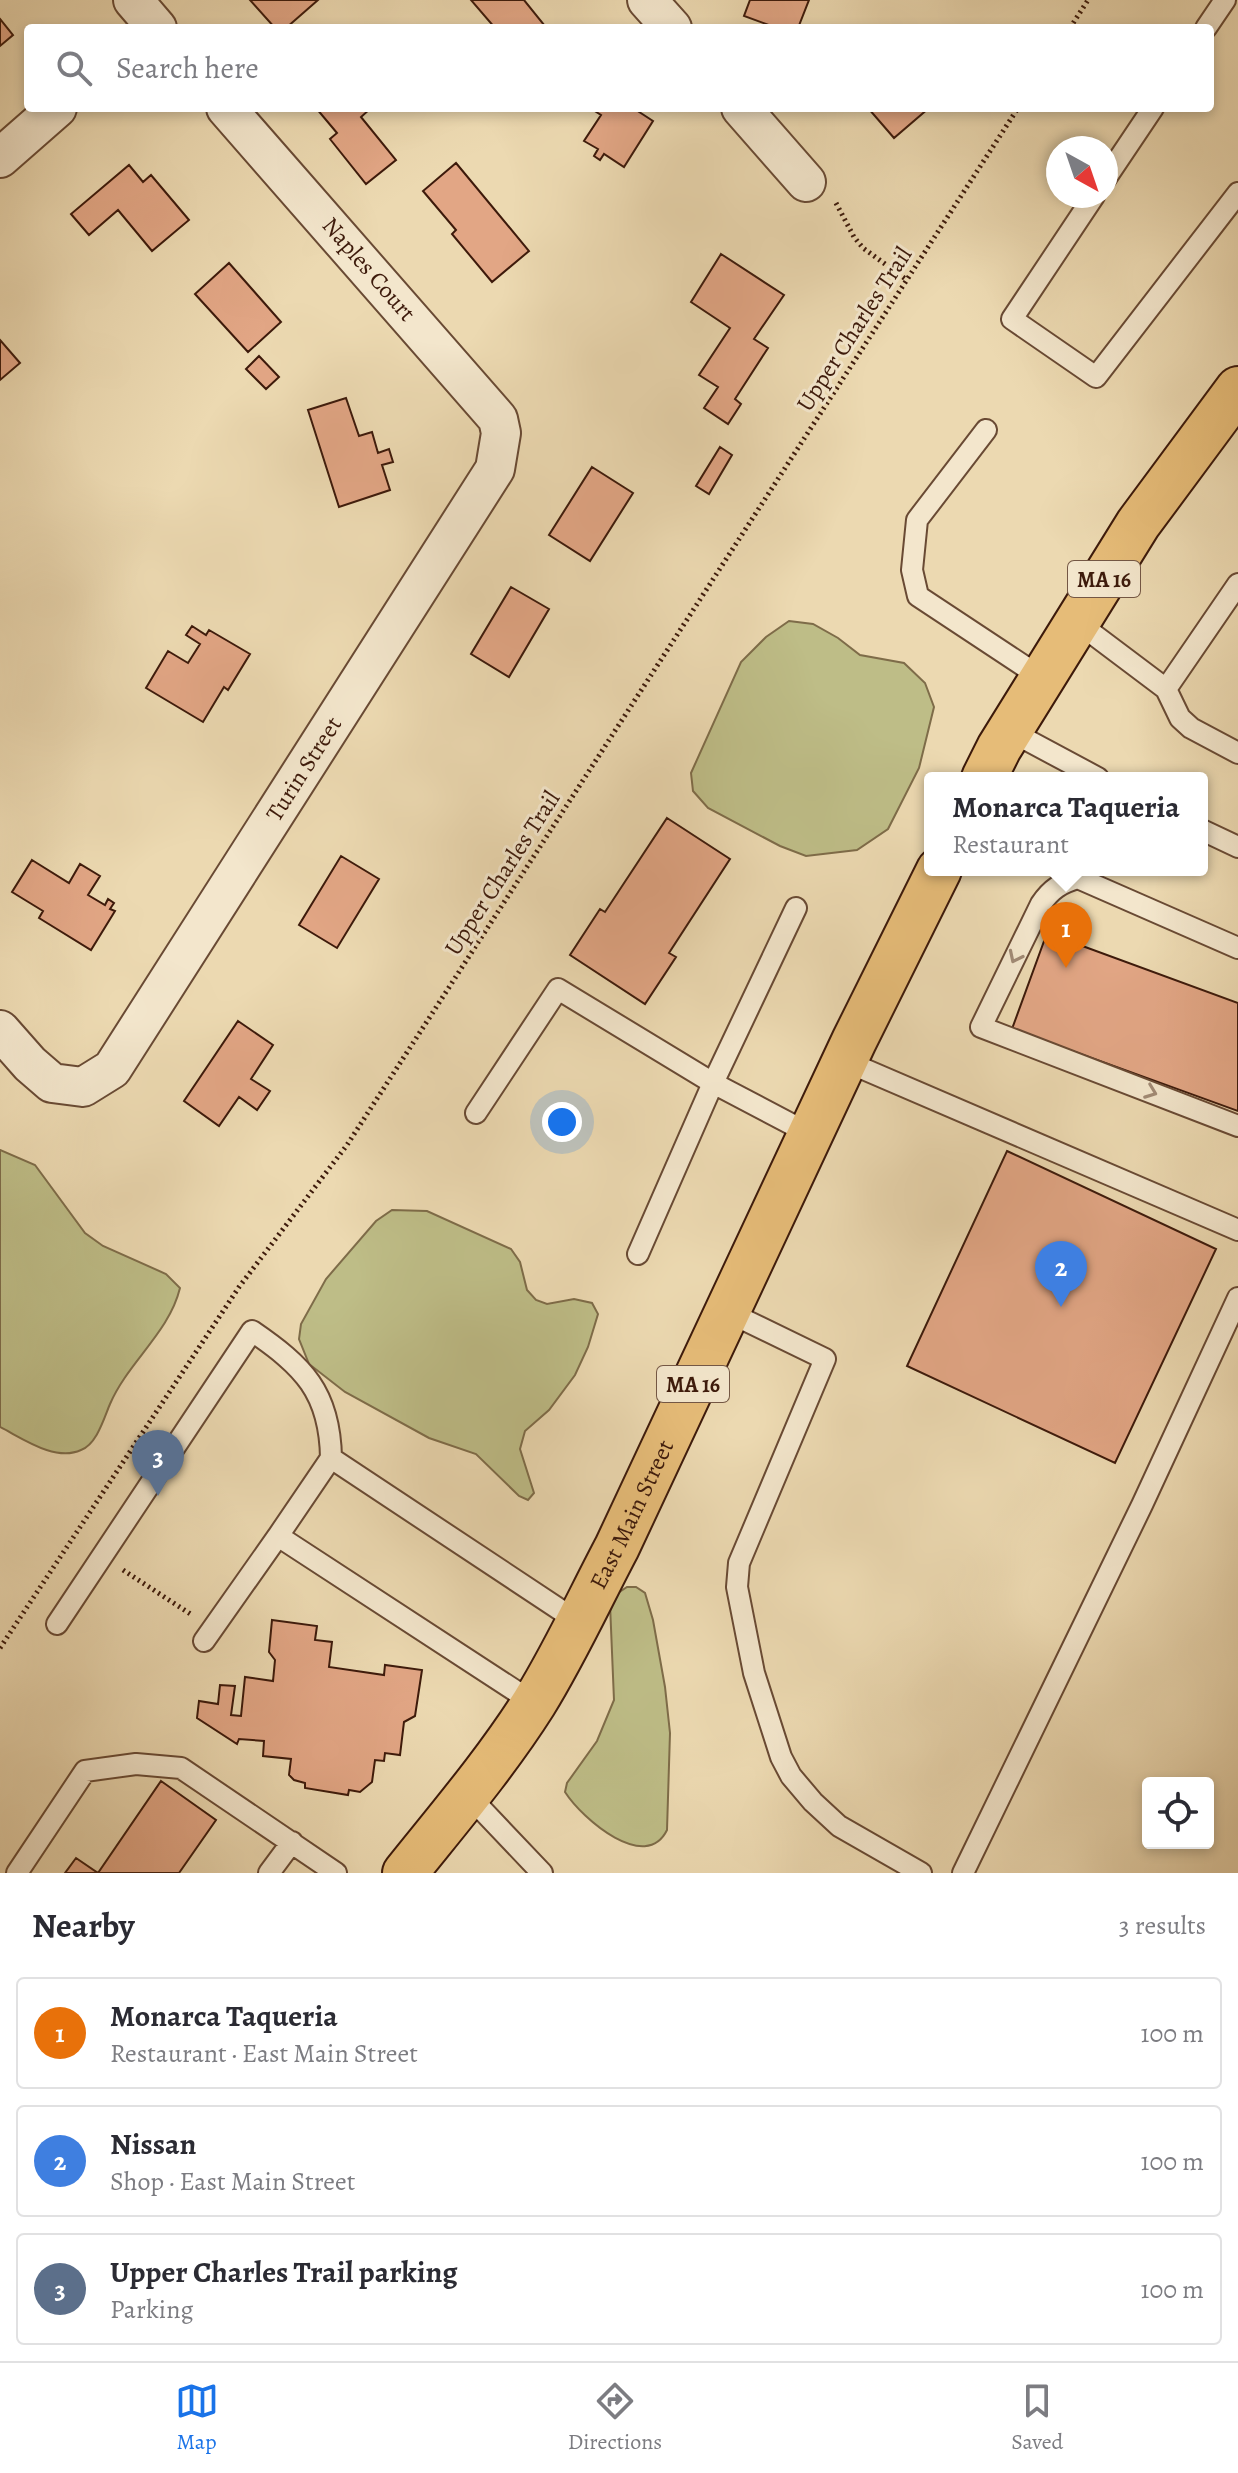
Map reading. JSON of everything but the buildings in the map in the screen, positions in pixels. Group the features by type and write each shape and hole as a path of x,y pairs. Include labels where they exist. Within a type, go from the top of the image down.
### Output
{"main road":[{"name":"MA 16","path":"987,772 1138,524 1238,389"},
{"name":"East Main Street","path":"405,1873 468,1795 534,1703 617,1547 810,1134 936,876"}],"street":[{"path":"647,0 668,24"},
{"path":"0,158 52,112"},
{"name":"Naples Court","path":"229,112 498,419 501,435"},
{"path":"745,112 806,182"},
{"name":"Turin Street","path":"0,1030 52,1083 83,1087 112,1069 495,469 501,435"}],"lane":[{"path":"1209,24 1225,0"},
{"path":"1118,160 1150,112"},
{"path":"1086,208 1012,319 1096,377 1238,193"},
{"path":"986,430 917,520 912,570 918,596 1042,678"},
{"path":"1166,689 1238,584"},
{"path":"1077,622 1166,689 1180,718 1191,728 1236,748"},
{"path":"1010,731 1087,772"},
{"path":"1208,833 1238,847"},
{"path":"1076,876 1050,891 1041,904 981,1027 1238,1126"},
{"path":"1084,876 1238,948"},
{"path":"638,1254 713,1083 796,908"},
{"path":"476,1113 558,989 713,1083 810,1134"},
{"path":"845,1061 1238,1230"},
{"path":"963,1873 1142,1505 1238,1298"},
{"path":"726,1311 825,1359 739,1563 737,1587 754,1673 781,1757 791,1776 839,1826 921,1873"},
{"path":"57,1624 252,1331 288,1357 312,1383 329,1423 331,1458 208,1635"},
{"path":"331,1458 577,1621"},
{"path":"278,1536 534,1703"},
{"path":"17,1873 85,1771 136,1764 181,1768 336,1873"},
{"path":"468,1795 542,1873"},
{"path":"269,1873 292,1842"}],"path":[{"path":"1073,24 1088,0"},
{"name":"Upper Charles Trail","path":"0,1648 239,1287 347,1145 1015,112"},
{"path":"806,182 834,201 863,248 907,280"},
{"path":"74,1537 208,1635"}],"shaded area":[{"path":"789,621 813,624 860,655 904,663 925,683 934,707 919,768 888,829 857,850 806,856 780,846 708,808 693,791 691,773 741,662 766,637"},
{"path":"0,1150 35,1165 85,1233 103,1246 166,1274 180,1288 167,1319 118,1389 96,1436 87,1447 71,1453 39,1447 0,1427"},
{"path":"392,1210 427,1211 511,1249 520,1262 527,1290 536,1300 547,1304 574,1299 592,1303 598,1314 575,1375 549,1410 525,1431 520,1449 534,1493 528,1500 519,1496 476,1454 429,1438 345,1392 309,1364 299,1339 301,1324 326,1279 376,1221"},
{"path":"627,1587 636,1587 645,1593 653,1620 670,1733 667,1830 657,1842 645,1846 615,1838 600,1828 565,1792 567,1783 597,1741 614,1700 610,1604 615,1595"}],"place":[{"name":"Monarca Taqueria","path":"1066,968"},
{"name":"Nissan","path":"1061,1307"},
{"name":"Upper Charles Trail parking","path":"158,1496"}]}
